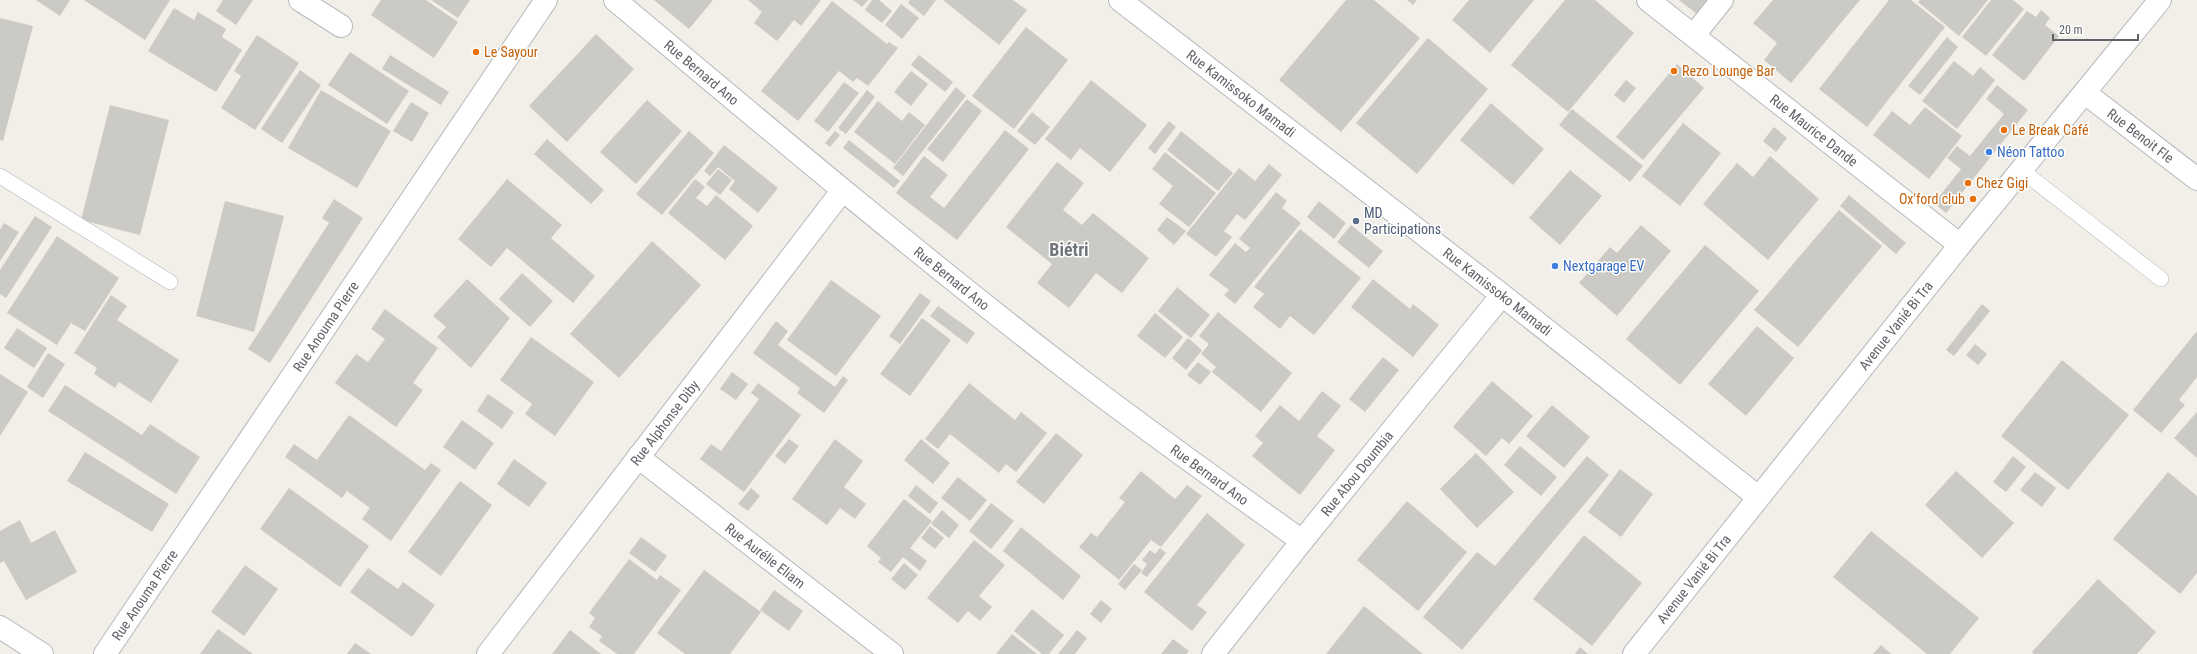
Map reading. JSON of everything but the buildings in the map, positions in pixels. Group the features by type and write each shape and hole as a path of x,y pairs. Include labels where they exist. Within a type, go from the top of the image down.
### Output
{"street":[{"path":"300,0 340,26"},
{"name":"Rue Anouma Pierre","path":"105,654 546,0"},
{"name":"Rue Bernard Ano","path":"615,0 842,191 1063,367 1175,452 1302,542"},
{"name":"Rue Kamissoko Mamadi","path":"1120,0 1502,295 1758,497"},
{"name":"Rue Maurice Dande","path":"1648,0 1960,245"},
{"path":"1694,35 1722,0"},
{"name":"Avenue Vanié Bi Tra","path":"1634,654 1960,245 2160,0"},
{"name":"Rue Benoit Fle","path":"2085,93 2197,179"},
{"name":"Rue Alphonse Diby","path":"488,654 842,191"},
{"name":"Rue Abou Doumbia","path":"1213,654 1502,295"},
{"name":"Rue Aurélie Eliam","path":"638,458 892,654"},
{"path":"0,626 42,654"}],"lane":[{"path":"2021,170 2161,279"},
{"path":"0,176 170,282"}],"place":[{"name":"Le Sayour","path":"476,52"},
{"name":"Rezo Lounge Bar","path":"1674,71"},
{"name":"Le Break Café","path":"2004,130"},
{"name":"Néon Tattoo","path":"1989,152"},
{"name":"Chez Gigi","path":"1968,183"},
{"name":"Ox'ford club","path":"1973,199"},
{"name":"MD Participations","path":"1356,221"},
{"name":"Nextgarage EV","path":"1555,266"}],"district":[{"name":"Biétri","path":"1069,249"}]}
